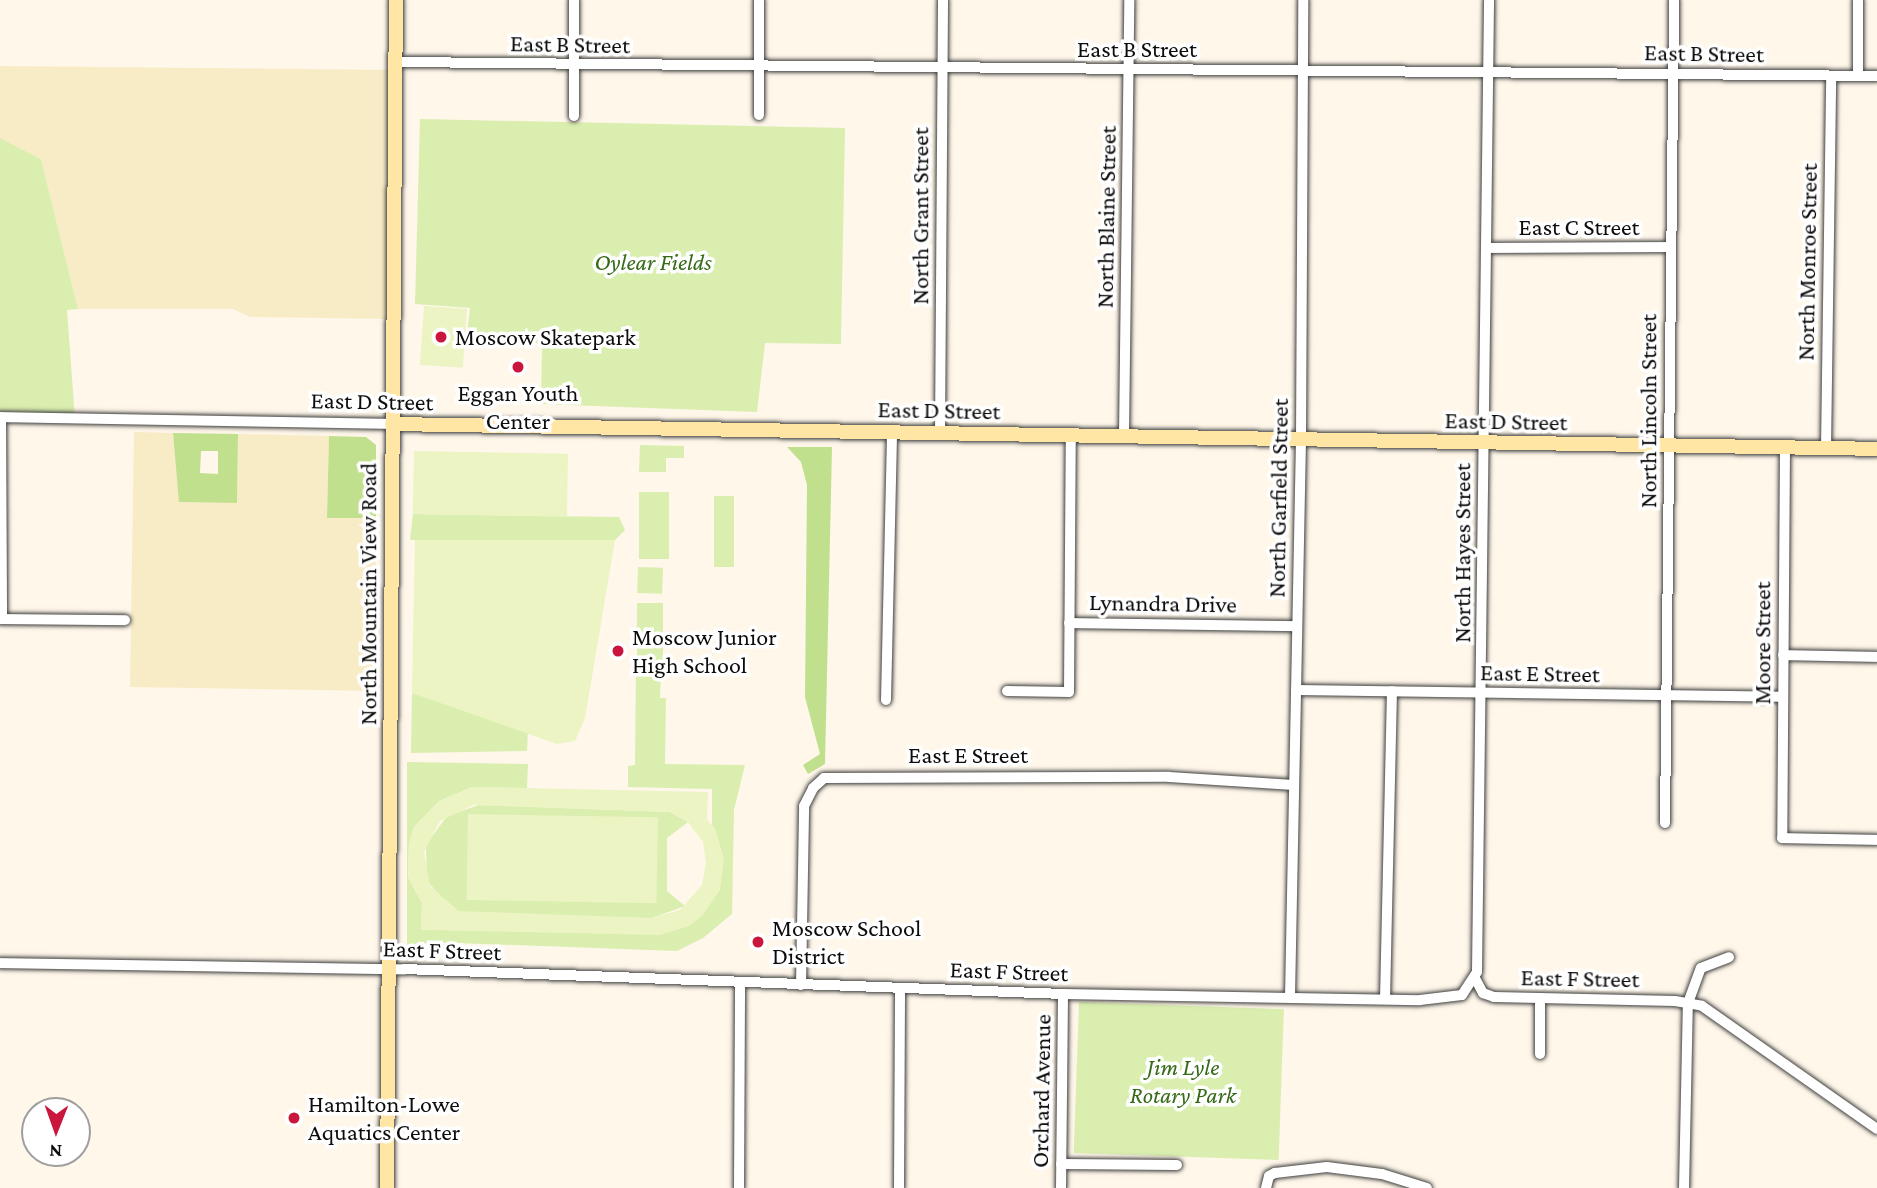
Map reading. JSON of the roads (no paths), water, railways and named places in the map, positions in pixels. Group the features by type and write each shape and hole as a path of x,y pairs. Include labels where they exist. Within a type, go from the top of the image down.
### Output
{"street":[{"name":"North Mountain View Road","path":"387,1188 397,0"},
{"path":"574,0 574,116"},
{"path":"759,0 759,115"},
{"name":"North Grant Street","path":"940,433 943,0"},
{"name":"North Blaine Street","path":"1124,435 1129,0"},
{"name":"North Garfield Street","path":"1290,998 1301,440 1303,0"},
{"name":"North Hayes Street","path":"1476,980 1488,248 1489,0"},
{"name":"North Lincoln Street","path":"1665,823 1674,0"},
{"path":"1858,0 1858,76"},
{"name":"East B Street","path":"396,62 1877,76"},
{"name":"North Monroe Street","path":"1826,449 1831,76"},
{"name":"East C Street","path":"1488,248 1670,247"},
{"path":"0,417 1,619 125,620"},
{"name":"East D Street","path":"0,417 1877,449"},
{"path":"886,700 892,432"},
{"path":"1007,691 1069,692 1071,435"},
{"name":"Moore Street","path":"1785,448 1783,838 1877,840"},
{"name":"Lynandra Drive","path":"1069,623 1297,626"},
{"path":"1783,655 1877,657"},
{"name":"East E Street","path":"1296,690 1783,697"},
{"path":"1385,999 1392,691"},
{"name":"East E Street","path":"801,985 804,806 813,788 824,778 840,775 1169,777 1294,785"},
{"path":"1685,1188 1688,1003 1701,968 1729,957"},
{"name":"East F Street","path":"0,963 389,969 1063,994 1449,1000 1462,995 1476,980 1483,993 1494,997 1688,1003 1702,1006 1877,1129"},
{"path":"739,1188 740,982"},
{"path":"899,1188 900,988"},
{"name":"Orchard Avenue","path":"1061,1188 1063,994"},
{"path":"1540,998 1540,1054"},
{"path":"1061,1164 1177,1165"},
{"path":"1266,1188 1269,1176 1275,1173 1327,1167 1382,1174 1427,1188"}],"place":[{"name":"Moscow Skatepark","path":"441,337"},
{"name":"Eggan Youth Center","path":"518,367"},
{"name":"Moscow Junior High School","path":"618,651"},
{"name":"Moscow School District","path":"758,942"},
{"name":"Hamilton-Lowe Aquatics Center","path":"294,1118"}],"park label":[{"name":"Oylear Fields","path":"653,262"},
{"name":"Jim Lyle Rotary Park","path":"1183,1081"}]}
